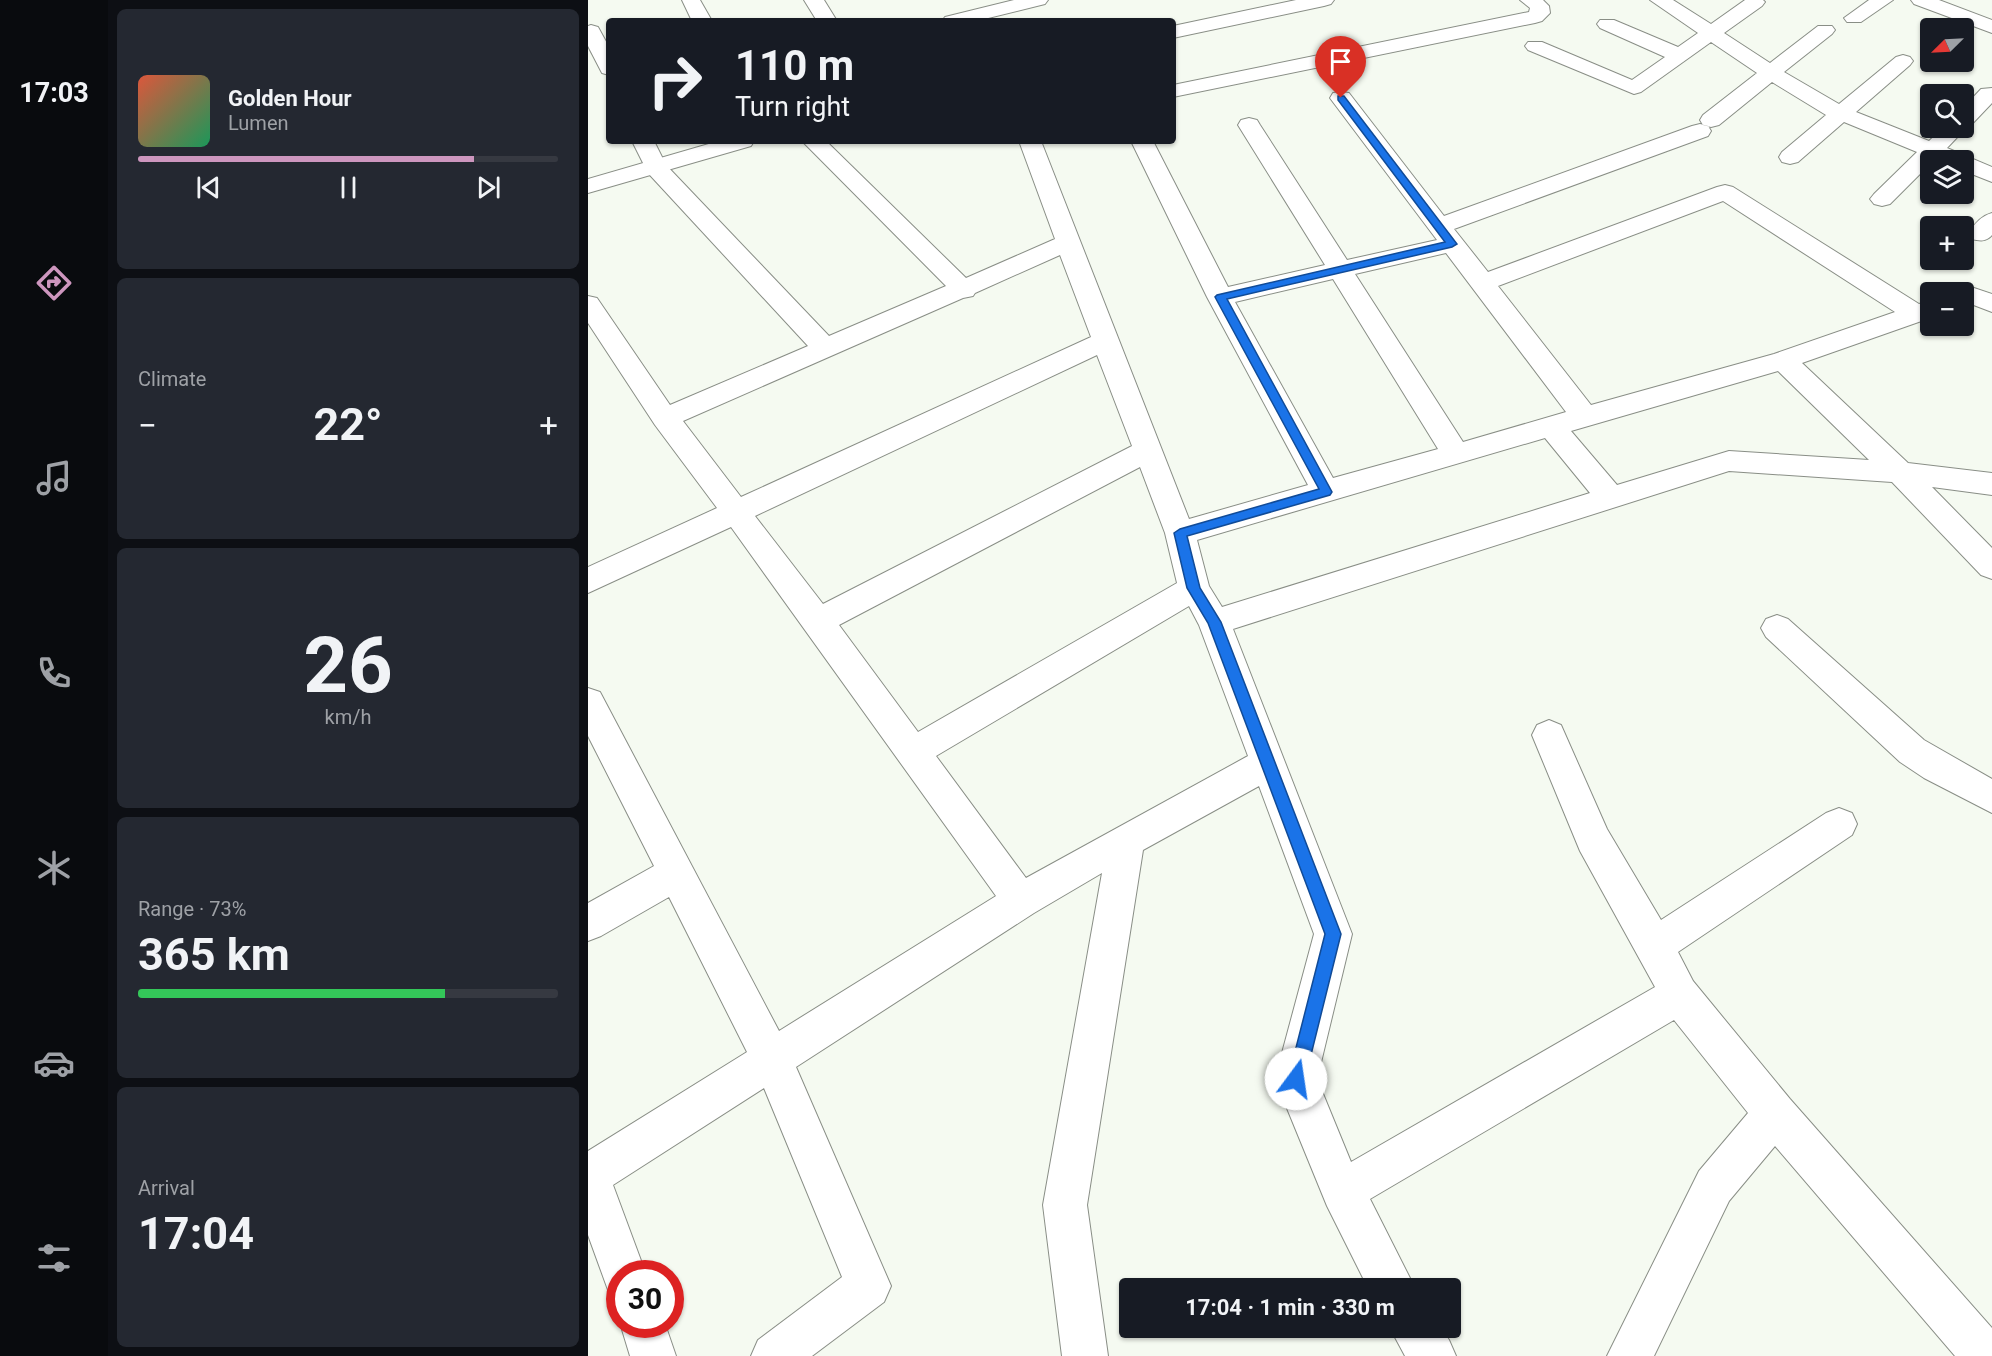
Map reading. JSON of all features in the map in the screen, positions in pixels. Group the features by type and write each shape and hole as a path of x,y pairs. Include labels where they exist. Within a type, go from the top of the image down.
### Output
{"street":[{"path":"814,0 825,18"},
{"path":"958,18 979,7 1038,0"},
{"path":"1176,31 1324,0"},
{"path":"1176,90 1535,17 1540,13 1539,6 1530,0"},
{"path":"1660,0 1771,73 1841,114 1929,150"},
{"path":"1854,18 1883,0"},
{"path":"1921,0 1955,18"},
{"path":"691,2 700,18"},
{"path":"1534,46 1634,88 1755,2"},
{"path":"1974,18 1992,6"},
{"path":"1607,24 1680,56"},
{"path":"1974,25 1992,27"},
{"path":"1220,297 1341,271 1445,235 1706,126 1825,30"},
{"path":"591,31 606,63"},
{"path":"1790,157 1903,62"},
{"path":"1974,109 1989,94"},
{"path":"1341,98 1585,417"},
{"path":"1249,125 1456,454"},
{"path":"1932,150 1945,138"},
{"path":"644,144 656,168 826,350"},
{"path":"588,186 733,144"},
{"path":"816,144 964,290"},
{"path":"1031,144 1104,341 1180,533 1194,588 1214,622 1333,934 1296,1079 1342,1191 1387,1278"},
{"path":"1144,144 1220,297 1326,492"},
{"path":"1882,199 1920,162"},
{"path":"1974,168 1992,175"},
{"path":"1483,284 1725,192 1920,310"},
{"path":"665,418 964,290 1067,243"},
{"path":"1974,296 1992,304"},
{"path":"588,304 665,418 818,621 1021,901"},
{"path":"1180,533 1783,360 1920,313"},
{"path":"588,581 1104,341"},
{"path":"1783,360 1900,472 1992,567"},
{"path":"1552,427 1611,498"},
{"path":"818,621 1148,450"},
{"path":"1214,622 1729,461 1900,472 1992,484"},
{"path":"913,752 1194,588"},
{"path":"1777,628 1912,751 1936,767 1992,797"},
{"path":"593,724 676,873 772,1059 868,1286 774,1356"},
{"path":"1549,735 1593,839 1655,946 1679,995 1775,1114 1986,1356"},
{"path":"619,1260 588,1175 1021,901 1126,840 1268,763"},
{"path":"1655,946 1839,824"},
{"path":"1085,1356 1065,1205 1126,840"},
{"path":"588,923 676,873"},
{"path":"1342,1191 1679,995"},
{"path":"1630,1356 1714,1186 1775,1114"},
{"path":"647,1338 653,1356"},
{"path":"1420,1338 1432,1356"}],"route":[{"path":"1296,1079 1333,934 1214,622 1194,588 1180,533 1326,492 1220,297 1452,244 1341,98"}]}
